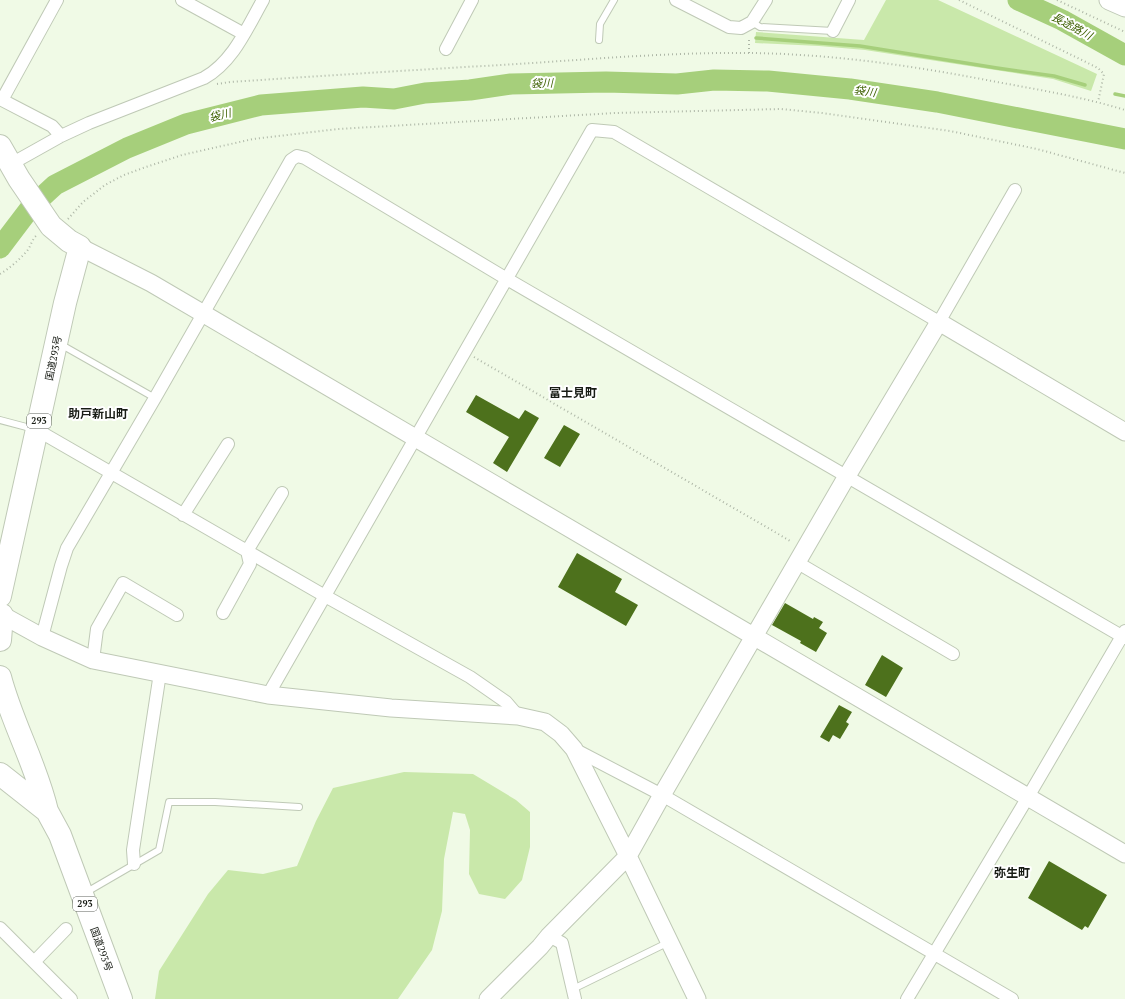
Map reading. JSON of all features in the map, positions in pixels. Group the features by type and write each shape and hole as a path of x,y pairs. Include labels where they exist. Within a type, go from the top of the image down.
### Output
{"highway":[{"path":"8,165 45,228 80,247"},
{"name":"国道293号","path":"0,640 1,608 37,430 67,296 80,247"},
{"name":"国道293号","path":"0,677 4,693 38,779 47,810 60,835 121,999"},
{"name":"国道293号","path":"0,774 47,810"}],"main road":[{"path":"1109,0 1125,7"}],"street":[{"path":"57,0 2,100 52,126 61,136"},
{"path":"182,0 244,34"},
{"path":"8,165 61,136 209,76 222,66 244,34 263,0"},
{"path":"446,49 472,0"},
{"path":"679,1 729,27 741,28 752,22 766,0"},
{"path":"833,31 849,0"},
{"path":"268,694 592,130 614,132 1125,432"},
{"path":"42,637 67,548 155,398 291,160 297,156 305,158 507,279 1124,635 907,999"},
{"path":"488,999 540,948 549,936 628,856 847,476 939,322 1015,190"},
{"path":"80,247 151,282 414,438 1125,854"},
{"path":"37,430 111,474 470,677 506,702 518,716"},
{"path":"183,515 228,444"},
{"path":"223,614 250,564 247,551 282,494"},
{"path":"801,556 953,654"},
{"path":"92,660 97,629 123,583 177,615"},
{"path":"1,608 42,637 92,660 268,694 391,708 518,716 545,722 561,734 574,749 628,856 697,999"},
{"path":"134,864 132,850 160,674"},
{"path":"574,749 662,795 1012,999"},
{"path":"34,962 66,929"},
{"path":"1,932 71,999"},
{"path":"549,936 562,943 574,994"}],"lane":[{"path":"599,40 600,24 614,0"},
{"path":"752,22 760,27 833,31"},
{"path":"56,344 67,348 155,398"},
{"path":"0,420 37,430"},
{"path":"82,895 159,850 169,802 215,802 299,807"},
{"path":"574,994 670,942"}],"path":[{"path":"959,0 1098,68 1104,74 1098,102"},
{"path":"1057,0 1125,32"},
{"path":"749,40 749,53"},
{"path":"212,85 230,82 362,72 664,54 802,54 870,61 963,75 1098,102 1125,110"},
{"path":"0,274 15,263 28,250 34,238 45,228"},
{"path":"465,351 801,556"}],"green space":[{"path":"886,0 938,0 1097,74 1091,91 1053,79 865,50 755,43 756,32 864,40"},
{"path":"404,772 473,774 516,800 530,812 530,847 522,880 505,899 479,894 469,874 470,830 465,814 453,812 444,859 442,911 432,950 398,999 155,999 159,971 208,894 228,870 263,874 297,866 316,821 333,788"}],"building":[{"path":"476,395 519,419 525,410 539,418 507,472 493,463 509,437 466,412"},
{"path":"564,425 580,434 560,467 544,458"},
{"path":"577,553 622,579 615,592 638,605 626,626 558,587"},
{"path":"785,603 813,619 814,617 823,622 819,628 827,633 816,652 800,643 801,641 772,625"},
{"path":"882,655 903,668 886,697 865,685"},
{"path":"839,705 852,712 846,722 849,724 840,739 833,735 829,742 820,737"},
{"path":"1049,861 1107,895 1088,928 1085,926 1082,930 1028,898"}],"waterway":[{"name":"長途路川","path":"1018,0 1062,20 1125,55"},
{"path":"756,38 860,46 1054,76 1085,85"},
{"name":"袋川","path":"0,248 31,207 55,185 127,148 186,124 261,105 363,97 394,99 425,93 470,90 511,84 606,82 677,84 714,80 768,81 850,89 937,102 1125,139"},
{"path":"1115,94 1125,96"}],"district":[{"name":"富士見町","path":"573,393"},
{"name":"助戸新山町","path":"98,414"},
{"name":"弥生町","path":"1012,873"}]}
